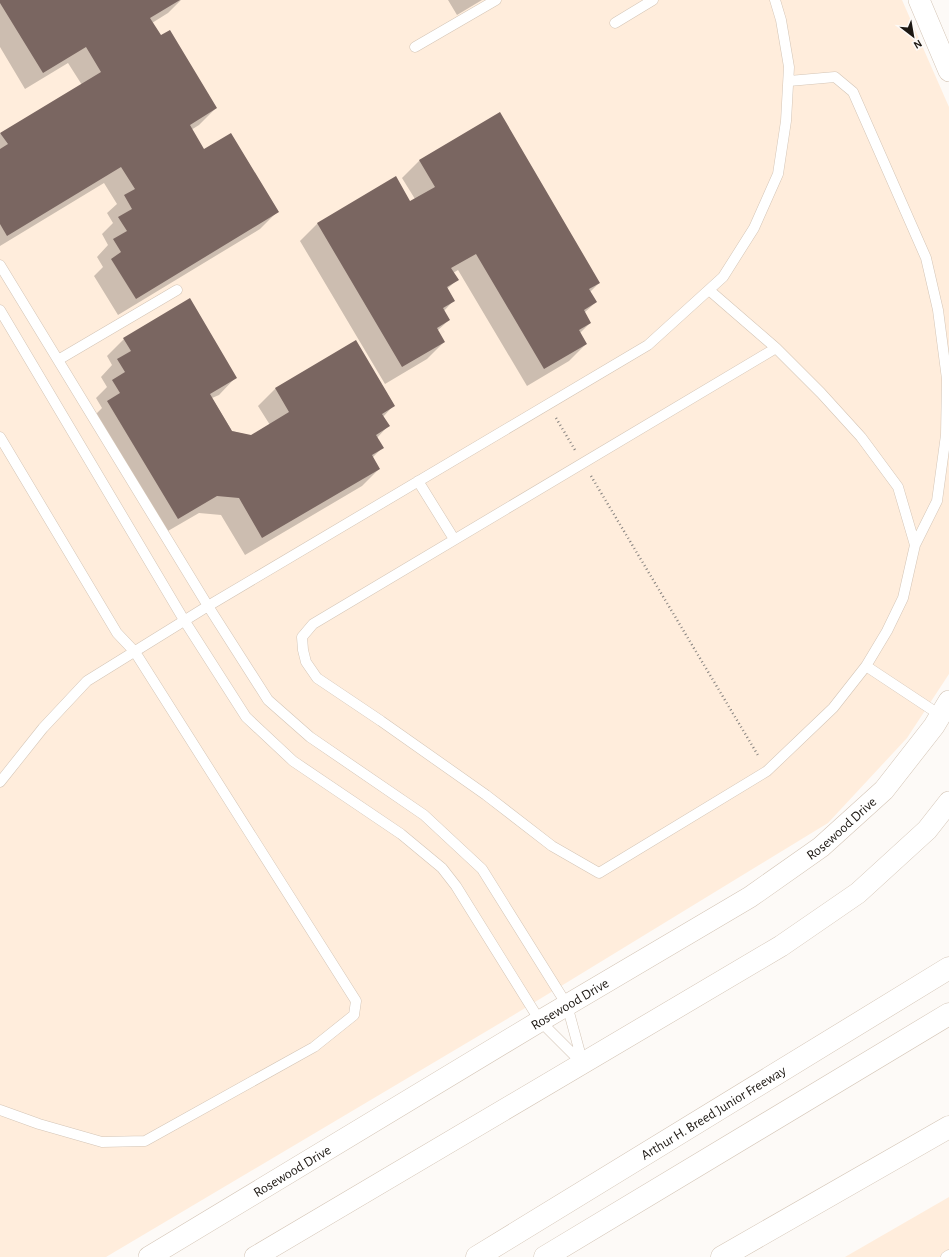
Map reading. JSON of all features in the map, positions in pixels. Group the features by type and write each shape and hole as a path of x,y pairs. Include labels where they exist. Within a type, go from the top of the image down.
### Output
{"highway":[{"name":"Arthur H. Breed Junior Freeway","path":"477,1257 949,968"},
{"path":"545,1257 949,1014"},
{"path":"722,1257 949,1127"}],"street":[{"path":"919,0 949,71"},
{"name":"Rosewood Drive","path":"148,1257 540,1021 750,897 821,847 884,790 934,726 945,708"},
{"path":"255,1257 782,946 858,893 927,830 949,802"}],"lane":[{"path":"416,47 496,0"},
{"path":"614,23 654,0"},
{"path":"0,782 43,728 88,682 184,620 648,345 723,278 754,228 778,174 786,121 789,67 783,28 774,0"},
{"path":"776,348 313,624 302,637 306,662 317,678 381,720 486,795 552,846 599,873 767,771 833,708 866,666 887,631 903,598 915,545 937,501 946,435 947,379 938,310 926,258 853,92 835,77 788,81"},
{"path":"0,265 208,606 268,700 310,737 424,815 482,869 567,1005 583,1064"},
{"path":"58,360 177,290"},
{"path":"710,290 776,348 821,393 861,438 898,487 915,545"},
{"path":"0,310 184,620 246,716 292,761 401,834 442,868 456,886 540,1021 583,1064"},
{"path":"0,437 117,633 135,652 356,1001 354,1015 314,1047 145,1141 102,1142 39,1124 0,1110"},
{"path":"418,481 454,539"},
{"path":"866,666 945,708"}],"path":[{"path":"548,404 767,771"}],"shaded area":[{"path":"0,0 902,0 949,107 949,674 907,738 828,823 512,1016 106,1257 0,1257"},
{"path":"949,1197 949,1257 845,1257"}],"building":[{"path":"0,0 180,0 150,18 161,35 170,30 217,108 190,125 204,149 231,133 279,212 136,299 111,259 121,252 113,239 127,231 118,217 132,209 124,195 135,189 121,167 7,236 0,224 0,149 8,144 0,133 101,72 86,47 43,73 0,3"},
{"path":"500,112 600,283 589,289 597,302 584,310 591,323 579,330 587,344 544,369 476,254 451,268 459,280 447,287 455,301 443,308 450,320 437,328 445,342 402,367 317,223 396,176 410,201 435,187 419,160"},
{"path":"190,298 237,378 210,394 232,431 251,435 289,412 275,388 356,340 395,406 382,414 390,426 376,435 384,448 372,455 380,469 262,538 239,498 217,496 178,519 107,401 120,393 112,380 125,372 117,359 131,351 123,338"}]}
